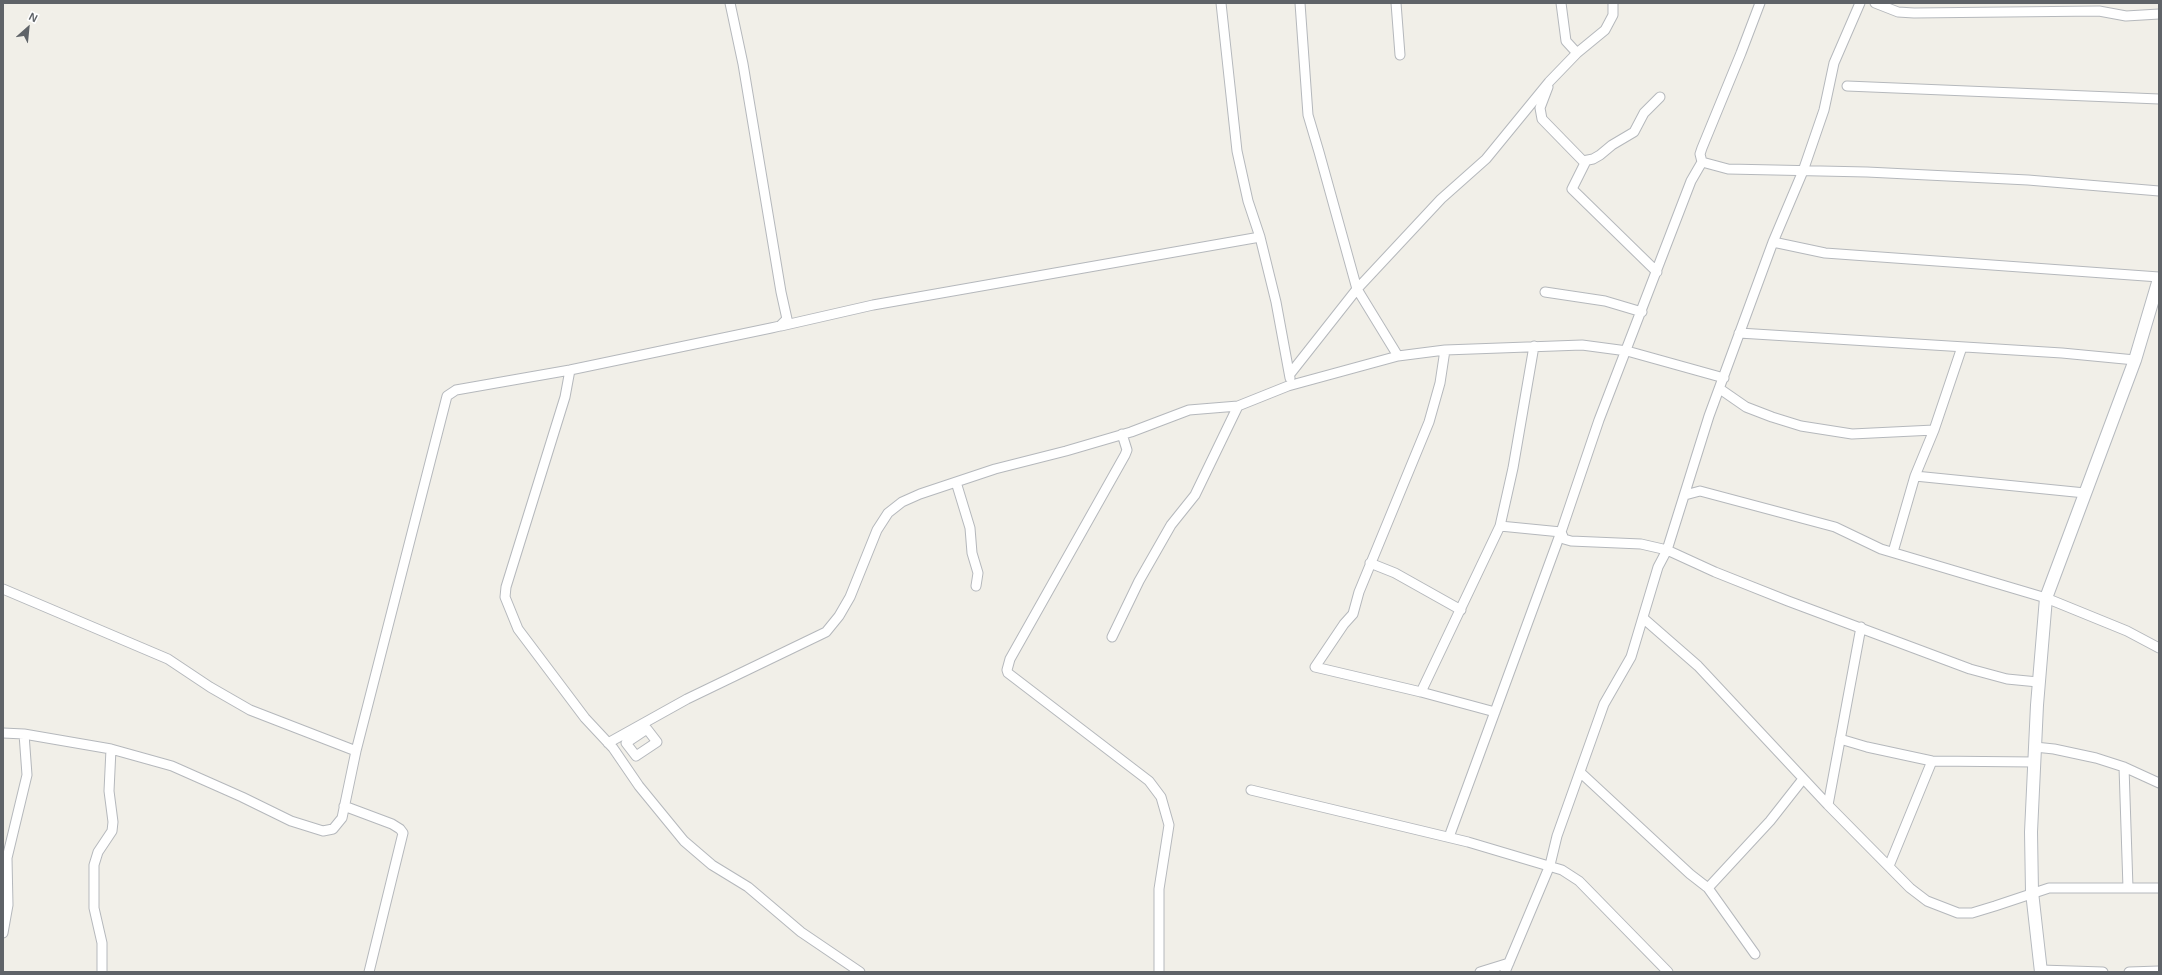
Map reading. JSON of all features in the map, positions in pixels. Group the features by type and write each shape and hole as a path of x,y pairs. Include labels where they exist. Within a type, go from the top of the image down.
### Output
{"street":[{"path":"730,3 744,72 781,292 786,309 787,319 780,326"},
{"path":"1220,3 1237,151 1248,201 1260,237 1290,374 1288,386"},
{"path":"1300,3 1308,115 1357,290 1398,356"},
{"path":"1396,3 1400,55"},
{"path":"1561,3 1566,41 1577,52"},
{"path":"1290,374 1357,290 1441,199 1486,159 1552,79 1577,52 1605,30 1611,22 1613,15 1613,3"},
{"path":"1449,837 1561,532 1599,420 1627,351 1691,181 1702,162 1700,154 1702,148 1760,3"},
{"path":"1505,972 1550,865 1557,836 1581,773 1604,704 1631,657 1658,567 1667,550 1686,495 1709,416 1773,242 1803,171 1824,110 1834,63 1860,3"},
{"path":"1875,3 1898,12 1914,13 2108,11 2126,16 2159,14"},
{"path":"1552,79 1540,108 1542,119 1582,161 1586,161 1600,155 1612,145 1634,132 1644,113 1660,97"},
{"path":"1847,86 2159,99"},
{"path":"1586,161 1572,189 1657,272"},
{"path":"1702,162 1728,169 2028,180 2159,191"},
{"path":"3,733 24,734 112,749 172,766 242,797 291,821 322,832 333,829 338,825 342,818 356,751 368,712 446,399 456,390 570,370 873,305 1260,237"},
{"path":"1773,242 1825,253 2159,278 2135,360 2046,598 2038,682 2031,832 2032,892 2041,971 2103,972"},
{"path":"1545,292 1605,301 1642,312"},
{"path":"1740,333 2062,353 2135,360"},
{"path":"608,742 687,699 826,632 840,616 850,597 878,530 888,513 902,502 920,494 995,469 1066,451 1122,434 1189,410 1238,406 1288,386 1398,356 1445,350 1582,345 1627,351 1724,378"},
{"path":"1421,692 1500,526 1513,468 1534,346"},
{"path":"1893,552 1915,476 1934,430 1962,347"},
{"path":"1445,350 1440,383 1429,422 1370,563 1359,592 1353,614 1344,624 1315,667 1421,692 1495,712"},
{"path":"570,370 565,397 506,587 505,598 518,629 585,718 608,742 639,786 684,841 712,865 748,887 801,932 860,972"},
{"path":"1720,389 1746,407 1801,426 1852,434 1934,430"},
{"path":"1112,637 1139,581 1171,525 1195,495 1238,406"},
{"path":"1122,434 1127,450 1010,660 1007,670 1008,673 1149,781 1161,797 1169,825 1159,889 1159,972"},
{"path":"1915,476 2085,493"},
{"path":"1690,479 1700,491"},
{"path":"956,482 970,528 972,553 978,573 976,586"},
{"path":"1686,495 1700,491 1834,527 1881,548 2046,598 2127,631 2159,648"},
{"path":"1500,526 1561,532"},
{"path":"1561,532 1564,539 1571,542 1641,544 1667,550 1715,572 1970,669 2007,679 2038,682"},
{"path":"1370,563 1395,573 1461,610"},
{"path":"3,589 168,659 210,687 250,710 356,751"},
{"path":"1643,618 1698,666 1828,805 1910,888 1927,901 1958,914 1972,913 2032,892 2049,888 2159,888"},
{"path":"1828,805 1861,627"},
{"path":"3,933 8,904 7,858 27,775 24,734"},
{"path":"1840,739 1867,747 1932,761 2034,762"},
{"path":"2035,747 2096,758 2124,767 2159,782"},
{"path":"102,972 102,943 94,908 93,877 94,865 98,852 112,831 113,826 109,790 112,749"},
{"path":"1889,866 1932,761"},
{"path":"2124,767 2128,888"},
{"path":"1581,773 1690,874 1708,888 1755,954"},
{"path":"1708,888 1770,821 1803,779"},
{"path":"1251,790 1449,837 1550,865 1562,870 1579,881 1668,972"},
{"path":"344,806 392,824 400,829 402,833 369,972"},
{"path":"1480,972 1509,963"},
{"path":"2129,972 2159,971"}]}
